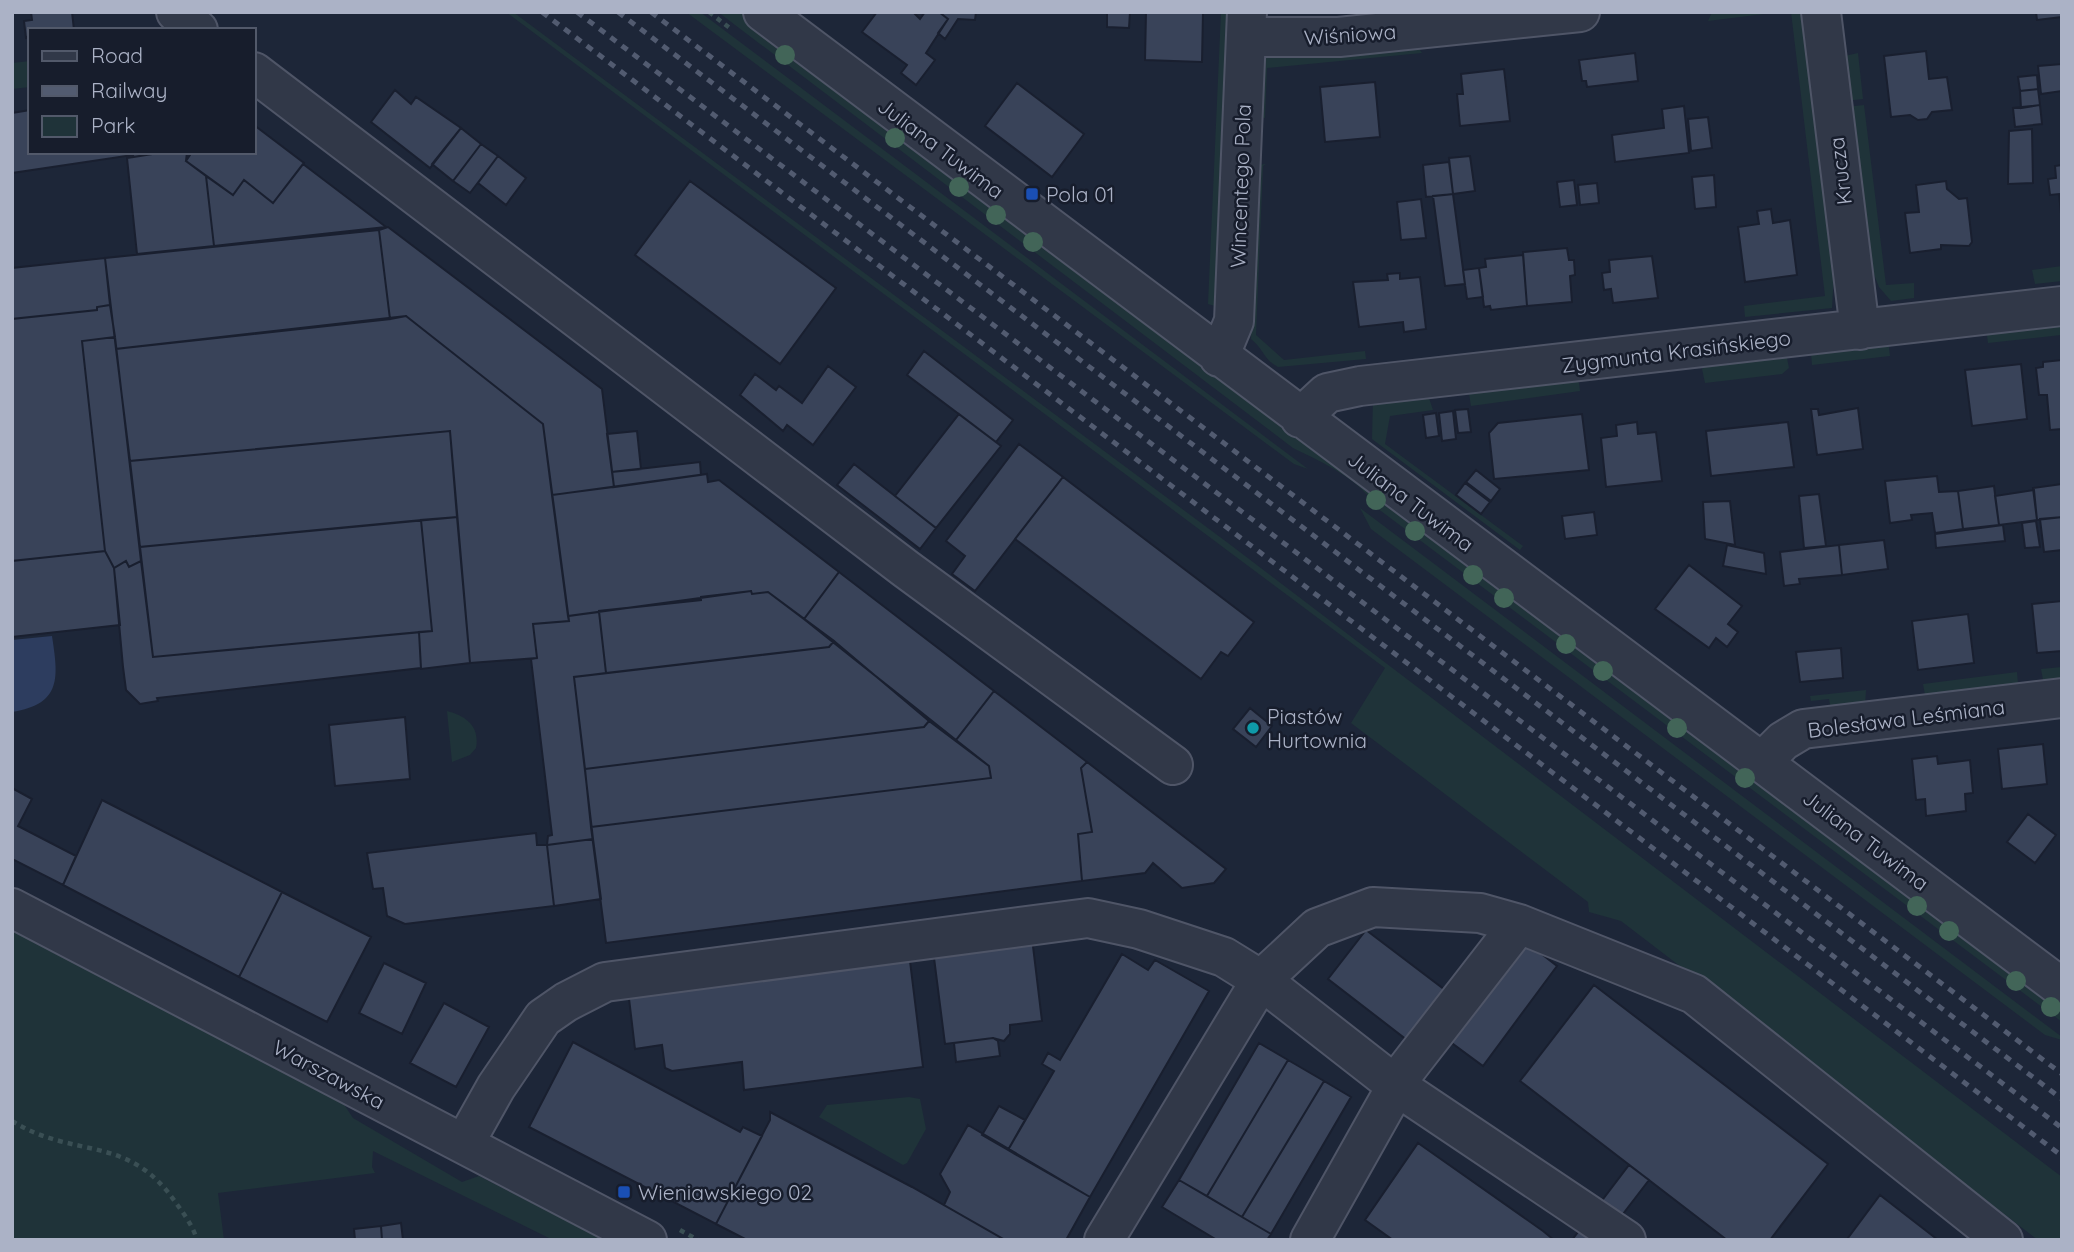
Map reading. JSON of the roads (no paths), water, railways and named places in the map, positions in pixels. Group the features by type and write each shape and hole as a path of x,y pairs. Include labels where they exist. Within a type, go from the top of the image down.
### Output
{"street":[{"path":"176,12 196,28"},
{"name":"Juliana Tuwima","path":"763,12 2062,988"},
{"name":"Wiśniowa","path":"1247,25 1339,37 1580,12"},
{"name":"Krucza","path":"1821,12 1860,330"},
{"name":"Wincentego Pola","path":"1219,357 1234,321 1247,25"},
{"path":"256,74 798,487 1173,765"},
{"name":"Zygmunta Krasińskiego","path":"1300,418 1316,400 1339,389 2062,306"},
{"name":"Bolesława Leśmiana","path":"1762,762 1783,741 1803,729 2062,698"},
{"path":"1114,1236 1261,980 1317,928 1373,907 1480,913 1519,924 1694,994 2003,1240"},
{"name":"Warszawska","path":"12,908 647,1240"},
{"path":"464,1144 496,1087 543,1018 566,1002 605,982 1088,918 1139,929 1224,957 1261,980 1398,1087 1626,1240"},
{"path":"1310,1240 1405,1071 1519,924"}],"water":[{"path":"52,636 55,676 49,695 29,708 12,712 12,640"}],"railway":[{"path":"542,12 2062,1156"},
{"path":"577,12 2062,1128"},
{"path":"618,12 2062,1099"},
{"path":"651,12 2062,1074"}],"place":[{"name":"Pola 01","path":"1032,194"},
{"name":"Piastów Hurtownia","path":"1253,728"},
{"name":"Wieniawskiego 02","path":"624,1192"}]}
